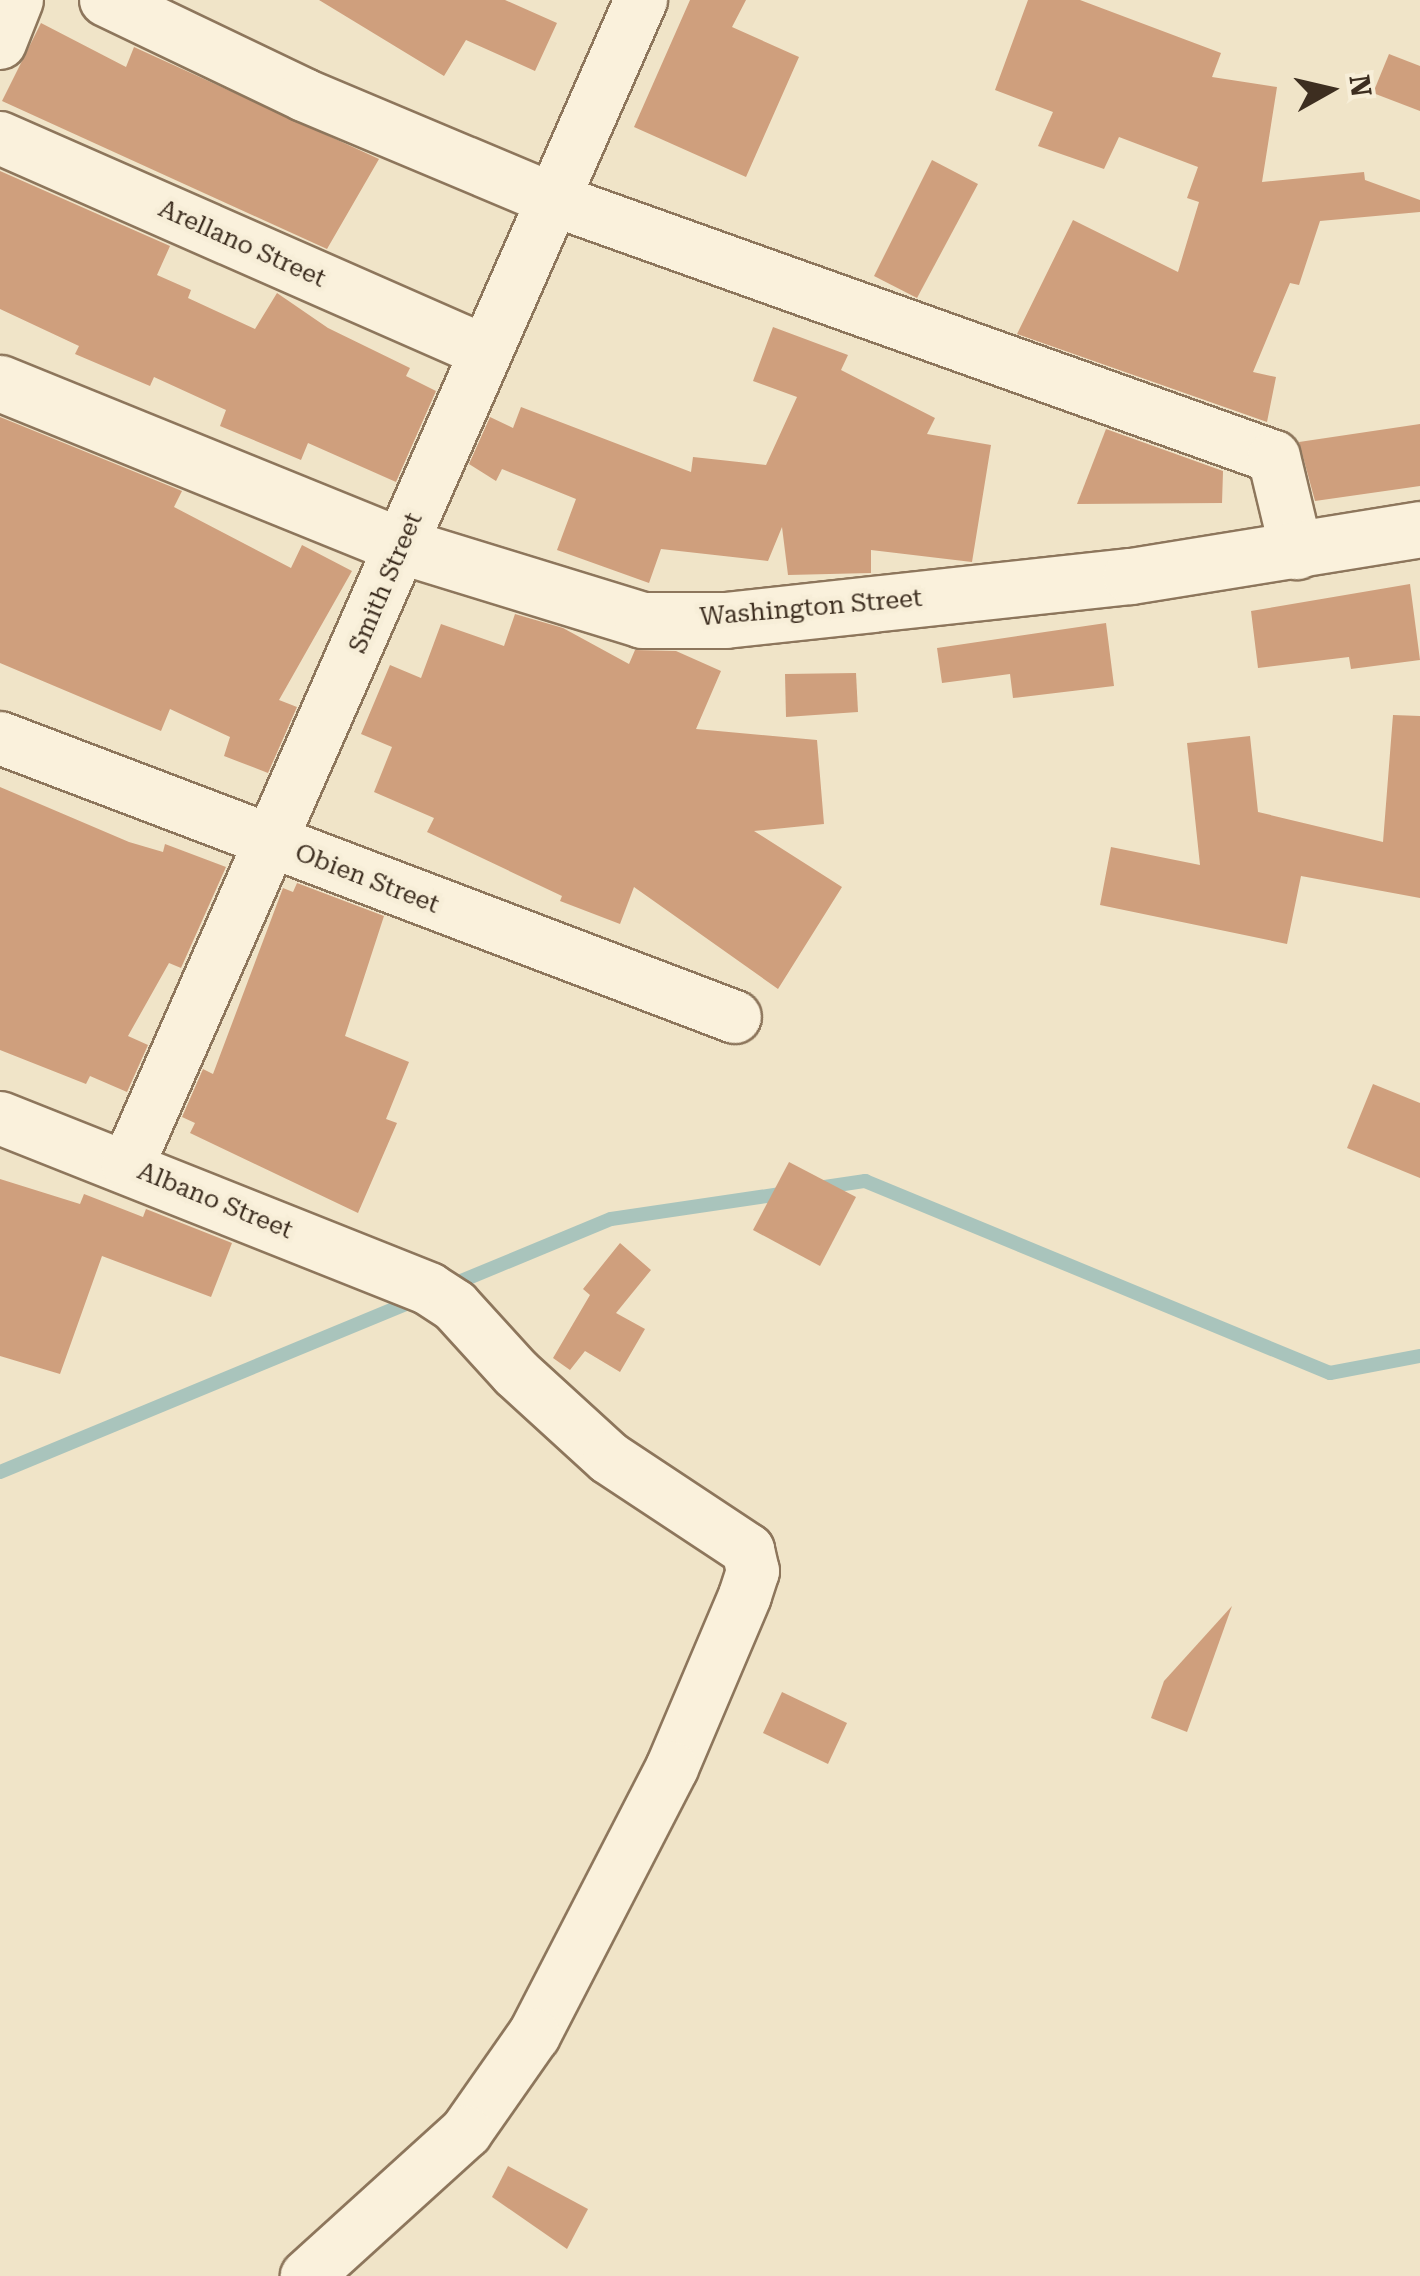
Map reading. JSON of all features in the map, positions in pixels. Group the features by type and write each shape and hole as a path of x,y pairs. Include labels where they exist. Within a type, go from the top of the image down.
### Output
{"main road":[{"name":"Washington Street","path":"0,384 402,546 642,620 805,612 1297,553 1420,529"}],"street":[{"path":"0,44 17,0"},
{"path":"106,0 304,94 554,200 1274,457 1297,553"},
{"name":"Smith Street","path":"128,1165 274,844 484,351 642,0"},
{"name":"Arellano Street","path":"0,138 484,351"},
{"name":"Obien Street","path":"0,738 734,1017"},
{"name":"Albano Street","path":"0,1118 128,1165 429,1290 455,1306 516,1373 609,1458 730,1533 748,1550 753,1571 672,1768 534,2035 466,2132 307,2276"}],"building":[{"path":"319,0 505,0 557,23 535,71 466,40 444,76"},
{"path":"690,0 746,0 732,27 799,57 746,177 634,127"},
{"path":"1028,0 1080,0 1221,53 1212,77 1277,87 1262,182 1364,172 1365,180 1420,200 1420,212 1320,221 1299,285 1290,283 1253,372 1276,377 1267,422 1017,334 1073,220 1178,272 1199,202 1187,198 1198,167 1119,137 1104,169 1038,146 1053,112 995,90"},
{"path":"41,23 126,67 134,47 379,159 327,249 2,101"},
{"path":"1389,54 1420,66 1420,111 1373,93"},
{"path":"932,160 978,184 917,298 874,276"},
{"path":"0,171 170,246 157,275 191,290 188,298 255,329 277,293 328,328 410,368 406,376 436,391 396,482 308,443 301,460 220,426 226,410 154,377 150,386 75,354 79,346 0,309"},
{"path":"773,327 848,355 841,370 935,418 927,434 991,445 972,562 871,550 871,573 788,575 782,527 768,561 661,549 649,583 557,550 576,499 502,469 496,481 469,464 490,417 513,428 521,407 691,472 693,457 766,465 797,397 753,381"},
{"path":"0,417 182,491 174,507 291,568 302,545 352,571 279,700 297,707 268,773 224,756 230,737 170,709 161,731 0,663"},
{"path":"1420,424 1420,486 1315,501 1299,442"},
{"path":"1106,429 1223,471 1222,503 1077,504"},
{"path":"1410,584 1420,660 1351,669 1349,657 1258,668 1251,611"},
{"path":"515,614 563,628 629,664 635,650 676,651 721,671 696,729 817,740 824,824 754,831 842,887 778,989 634,887 620,924 560,901 562,896 427,832 434,818 374,792 392,747 361,734 390,665 421,678 441,624 504,646"},
{"path":"1106,623 1114,686 1013,698 1010,674 942,683 937,648"},
{"path":"856,673 858,712 786,717 785,674"},
{"path":"1393,715 1420,716 1420,898 1301,876 1287,944 1100,905 1111,847 1200,865 1187,743 1250,736 1258,812 1383,842"},
{"path":"0,787 129,842 163,852 165,844 226,867 181,968 169,963 128,1036 148,1045 127,1092 90,1076 86,1084 0,1050"},
{"path":"297,883 384,916 345,1036 409,1062 386,1119 397,1123 358,1213 190,1133 195,1123 182,1117 203,1069 213,1074 283,888 293,892"},
{"path":"1373,1084 1420,1103 1420,1178 1347,1148"},
{"path":"789,1162 856,1197 820,1266 753,1230"},
{"path":"0,1179 80,1204 84,1194 143,1217 146,1209 232,1243 211,1297 102,1256 60,1374 0,1356"},
{"path":"620,1243 651,1270 616,1313 645,1329 620,1372 585,1351 570,1370 553,1358 590,1295 583,1289"},
{"path":"1232,1606 1187,1732 1151,1718 1164,1681"},
{"path":"782,1692 847,1723 828,1764 763,1733"},
{"path":"508,2166 588,2209 567,2249 492,2197"}],"waterway":[{"path":"818,1188 865,1181 1330,1373 1420,1356"},
{"path":"449,1286 611,1219 787,1193"},
{"path":"0,1472 415,1300"}]}
